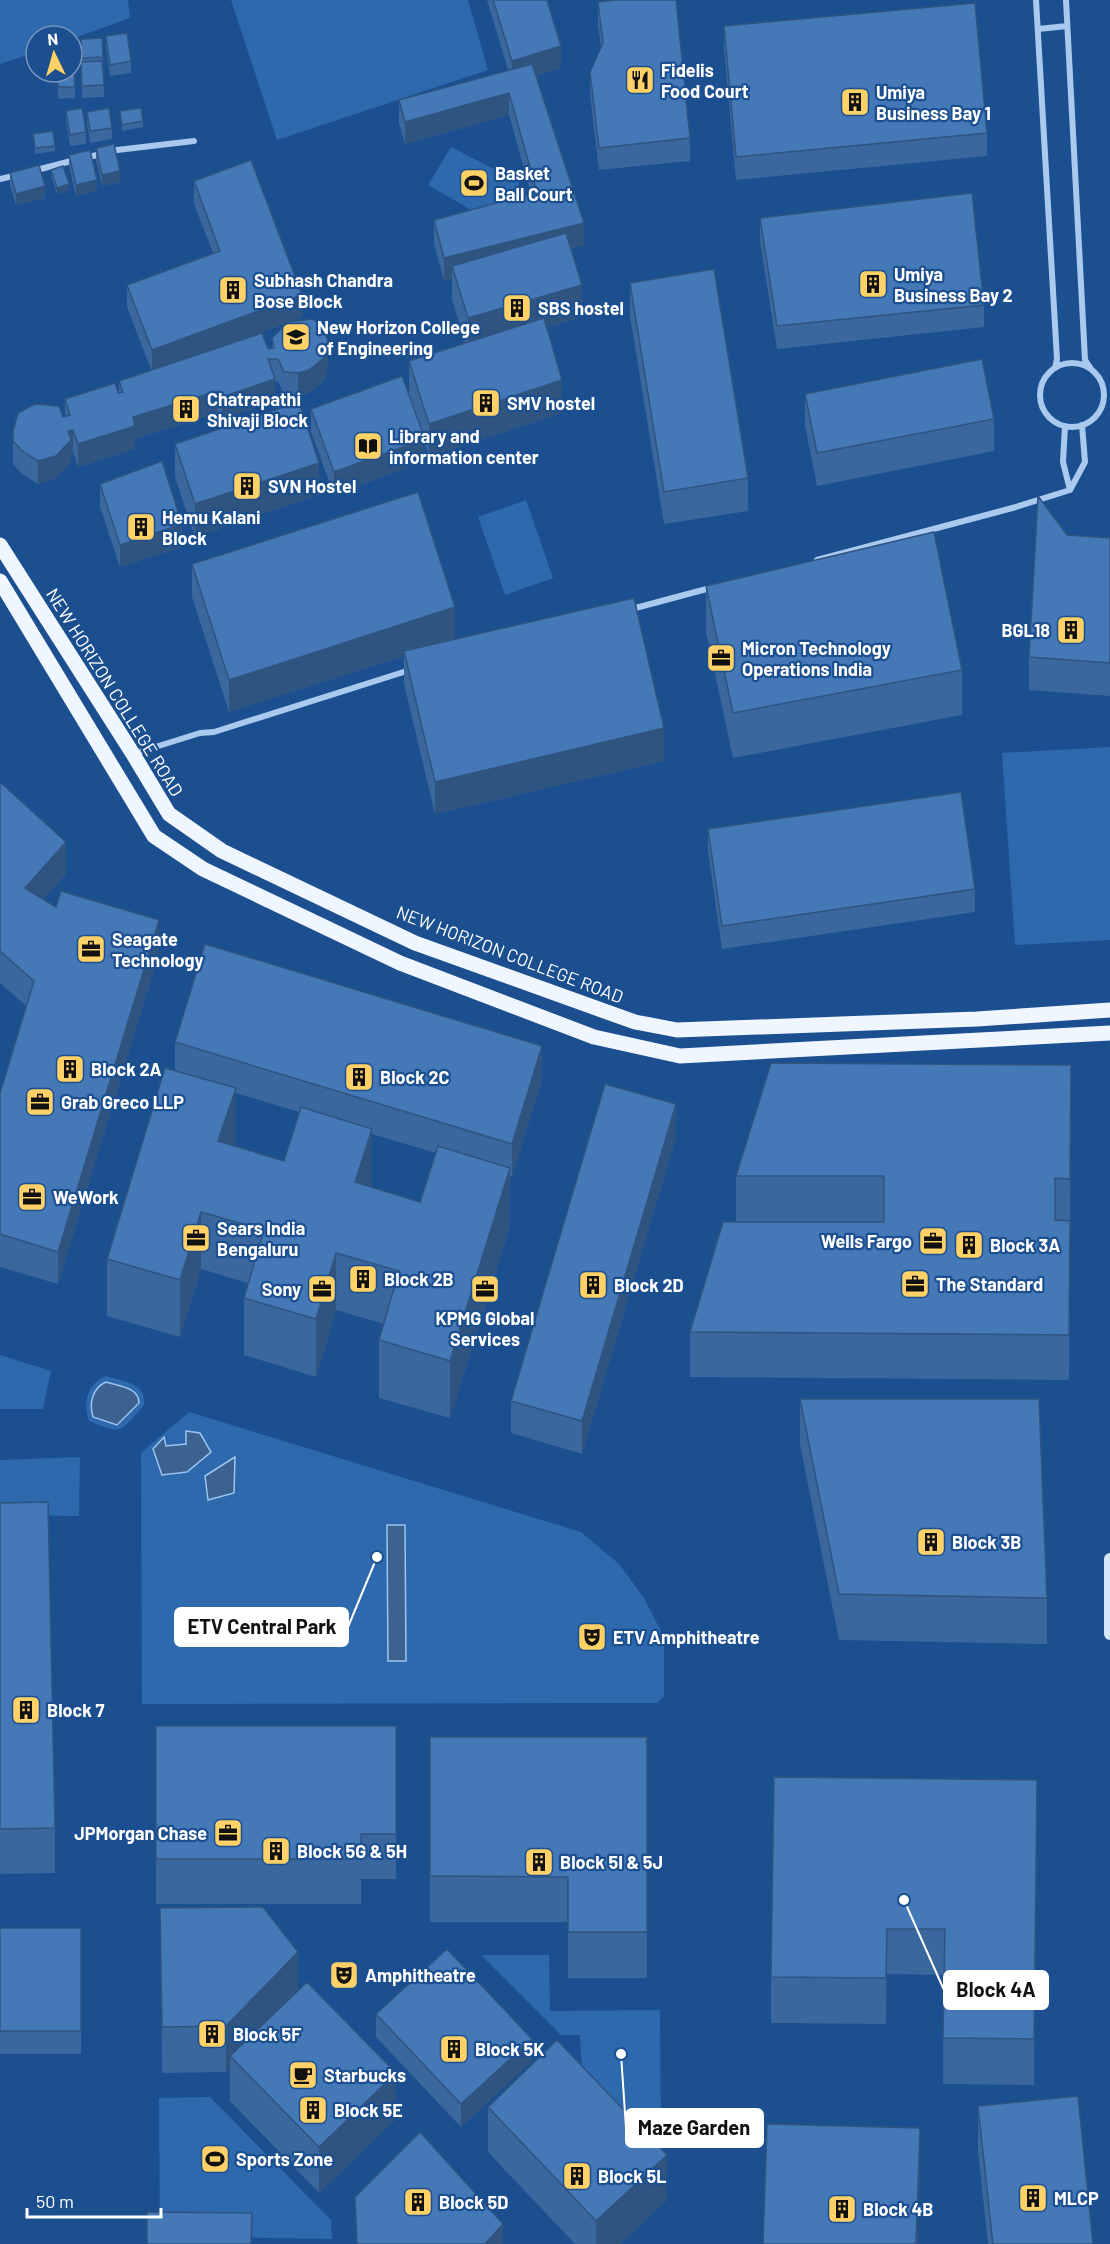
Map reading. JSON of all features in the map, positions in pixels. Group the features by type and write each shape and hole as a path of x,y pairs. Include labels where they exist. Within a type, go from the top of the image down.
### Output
{"main road":[{"name":"NEW HORIZON COLLEGE ROAD","path":"0,545 133,754 168,814 222,851 415,943 635,1022 676,1030 977,1020 1110,1010"},
{"path":"0,581 154,836 203,869 400,963 594,1037 680,1056 1110,1033"},
{"path":"1110,1559 1110,1634"}],"street":[{"path":"1036,0 1057,359 1055,368"},
{"path":"1066,0 1085,360 1102,384 1103,401 1096,416 1082,425 1065,426 1052,420 1041,402 1042,384 1048,373 1062,365 1076,363 1091,369"},
{"path":"1038,29 1067,26"},
{"path":"0,179 117,150 194,141"},
{"path":"806,563 1017,507 1070,490 1085,462 1082,425"},
{"path":"1065,426 1063,462 1070,490"},
{"path":"621,612 725,584"},
{"path":"133,754 200,733 214,732 419,668"}],"shaded area":[{"path":"0,0 128,0 130,18 84,35 84,24 24,24 24,56 0,64"},
{"path":"231,0 468,0 488,70 277,140"},
{"name":"Basket Ball Court","path":"451,147 518,181 521,209 485,218 428,185"},
{"path":"526,500 553,578 505,595 478,517"},
{"path":"1110,747 1110,940 1015,945 1002,753"},
{"path":"0,1355 51,1371 43,1409 0,1409"},
{"path":"106,1376 138,1387 144,1398 144,1405 121,1428 109,1428 89,1421 86,1401 90,1389 99,1379"},
{"path":"106,1382 132,1390 138,1398 139,1403 117,1425 93,1417 91,1407 93,1397 98,1388"},
{"path":"189,1412 581,1532 619,1564 644,1598 664,1637 664,1696 657,1703 142,1704 141,1453"},
{"path":"186,1431 200,1433 211,1452 187,1472 162,1475 153,1449 164,1437 166,1446 186,1444"},
{"path":"80,1457 79,1516 0,1515 0,1460"},
{"path":"235,1457 234,1493 208,1500 205,1476"},
{"path":"387,1525 405,1525 406,1661 388,1661"},
{"path":"481,1955 549,1955 550,2011 660,2010 661,2156 582,2073 580,2035 561,2035"},
{"name":"Sports Zone","path":"210,2097 331,2220 332,2239 160,2236 159,2098"}],"building":[{"path":"493,0 547,0 561,46 512,61"},
{"name":"Fidelis Food Court","path":"676,0 690,138 599,148 590,72 603,43 598,2"},
{"name":"Umiya Business Bay 1","path":"975,3 987,133 736,157 724,26"},
{"path":"127,33 131,61 110,65 106,36"},
{"path":"102,38 103,57 84,58 84,39"},
{"path":"102,61 104,85 82,86 84,84 84,62"},
{"path":"532,64 584,223 444,258 434,220 537,192 509,93 405,122 399,100"},
{"path":"58,84 75,84 75,87 58,87"},
{"path":"82,108 86,132 70,135 66,111"},
{"path":"109,108 112,128 90,131 87,112"},
{"path":"141,108 143,121 122,125 120,111"},
{"path":"53,131 55,146 35,148 33,134"},
{"path":"114,144 120,171 102,175 96,148"},
{"path":"90,150 97,180 76,185 69,155"},
{"name":"Subhash Chandra Bose Block","path":"251,160 302,295 152,350 127,285 220,251 194,181"},
{"path":"39,165 45,186 16,194 10,173"},
{"path":"63,166 69,184 57,188 51,170"},
{"name":"Umiya Business Bay 2","path":"972,193 984,305 777,326 760,218"},
{"path":"566,233 582,285 468,318 452,266"},
{"path":"714,269 748,478 664,492 630,283"},
{"path":"544,318 562,380 429,424 409,361"},
{"path":"313,319 322,327 328,341 325,357 309,370 298,373 284,372 278,359 268,359 275,379 222,397 217,391 133,417 135,426 78,444 73,430 68,431 71,440 56,456 38,461 22,451 13,441 18,413 35,404 59,406 63,417 70,415 65,399 115,383 118,393 123,392 119,381 262,333 268,349 274,348 272,338 289,322"},
{"path":"982,359 994,419 817,453 805,394"},
{"name":"Library and information center","path":"402,376 425,439 334,472 311,409"},
{"path":"299,402 319,463 195,504 175,444"},
{"path":"162,461 182,524 120,545 100,484"},
{"path":"418,492 455,607 229,680 192,564"},
{"name":"BGL18","path":"1038,496 1067,535 1110,538 1110,663 1029,657"},
{"path":"934,532 962,670 733,713 706,586"},
{"path":"634,598 664,728 435,782 404,651"},
{"name":"Block 2A","path":"0,782 66,842 25,888 56,907 61,891 159,920 58,1252 0,1234 0,1093 34,981 0,951"},
{"path":"961,792 975,889 722,926 708,829"},
{"name":"Block 2C","path":"205,944 542,1046 512,1144 175,1042"},
{"name":"Block 3A","path":"771,1063 1071,1065 1070,1179 1055,1178 1055,1220 1070,1221 1069,1335 690,1332 723,1222 884,1222 884,1176 736,1176"},
{"path":"165,1068 236,1088 218,1141 284,1161 301,1107 372,1129 355,1182 420,1202 438,1146 510,1168 450,1361 379,1340 399,1271 336,1253 316,1319 244,1298 264,1230 201,1212 180,1280 107,1259"},
{"name":"Block 2D","path":"605,1084 676,1104 582,1421 511,1401"},
{"name":"Block 3B","path":"800,1399 1039,1399 1047,1598 839,1594"},
{"name":"Block 7","path":"48,1502 55,1828 0,1829 0,1503"},
{"name":"Block 5G & 5H","path":"156,1726 396,1726 396,1834 361,1834 361,1859 156,1859"},
{"name":"Block 5I & 5J","path":"430,1737 647,1737 647,1932 568,1932 568,1877 430,1876"},
{"path":"774,1777 1037,1780 1034,2039 943,2038 945,1929 887,1929 886,1978 771,1977"},
{"path":"263,1907 298,1952 226,2026 162,2027 160,1908"},
{"path":"0,1928 81,1928 81,2031 0,2031"},
{"name":"Block 5K","path":"447,1949 532,2039 461,2104 376,2014"},
{"path":"307,1982 396,2073 319,2147 230,2056"},
{"path":"557,2040 667,2155 596,2221 488,2107"},
{"name":"MLCP","path":"1078,2096 1093,2244 993,2244 978,2106"},
{"name":"Block 4B","path":"767,2124 920,2128 916,2244 763,2244"},
{"name":"Block 5D","path":"420,2132 503,2224 485,2244 357,2244 355,2197"},
{"path":"147,2212 252,2213 251,2244 147,2244"}],"place":[{"name":"Fidelis Food Court","path":"640,80"},
{"name":"Umiya Business Bay 1","path":"855,102"},
{"name":"Basket Ball Court","path":"474,183"},
{"name":"Umiya Business Bay 2","path":"873,284"},
{"name":"Subhash Chandra Bose Block","path":"233,290"},
{"name":"SBS hostel","path":"517,308"},
{"name":"New Horizon College of Engineering","path":"296,337"},
{"name":"SMV hostel","path":"486,403"},
{"name":"Chatrapathi Shivaji Block","path":"186,409"},
{"name":"Library and information center","path":"368,446"},
{"name":"SVN Hostel","path":"247,486"},
{"name":"Hemu Kalani Block","path":"141,527"},
{"name":"BGL18","path":"1071,630"},
{"name":"Micron Technology Operations India","path":"721,658"},
{"name":"Seagate Technology","path":"91,949"},
{"name":"Block 2A","path":"70,1069"},
{"name":"Block 2C","path":"359,1077"},
{"name":"Grab Greco LLP","path":"40,1102"},
{"name":"WeWork","path":"32,1197"},
{"name":"Sears India Bengaluru","path":"196,1238"},
{"name":"Wells Fargo","path":"933,1241"},
{"name":"Block 3A","path":"969,1245"},
{"name":"Block 2B","path":"363,1279"},
{"name":"The Standard","path":"915,1284"},
{"name":"Block 2D","path":"593,1285"},
{"name":"Sony","path":"322,1289"},
{"name":"KPMG Global Services","path":"485,1289"},
{"name":"Block 3B","path":"931,1542"},
{"name":"ETV Central Park","path":"377,1557"},
{"name":"ETV Amphitheatre","path":"592,1637"},
{"name":"Block 7","path":"26,1710"},
{"name":"JPMorgan Chase","path":"228,1833"},
{"name":"Block 5G & 5H","path":"276,1851"},
{"name":"Block 5I & 5J","path":"539,1862"},
{"name":"Block 4A","path":"904,1900"},
{"name":"Amphitheatre","path":"344,1975"},
{"name":"Block 5F","path":"212,2034"},
{"name":"Block 5K","path":"454,2049"},
{"name":"Maze Garden","path":"621,2054"},
{"name":"Starbucks","path":"303,2075"},
{"name":"Block 5E","path":"313,2110"},
{"name":"Sports Zone","path":"215,2159"},
{"name":"Block 5L","path":"577,2176"},
{"name":"MLCP","path":"1033,2198"},
{"name":"Block 5D","path":"418,2202"},
{"name":"Block 4B","path":"842,2209"}]}
